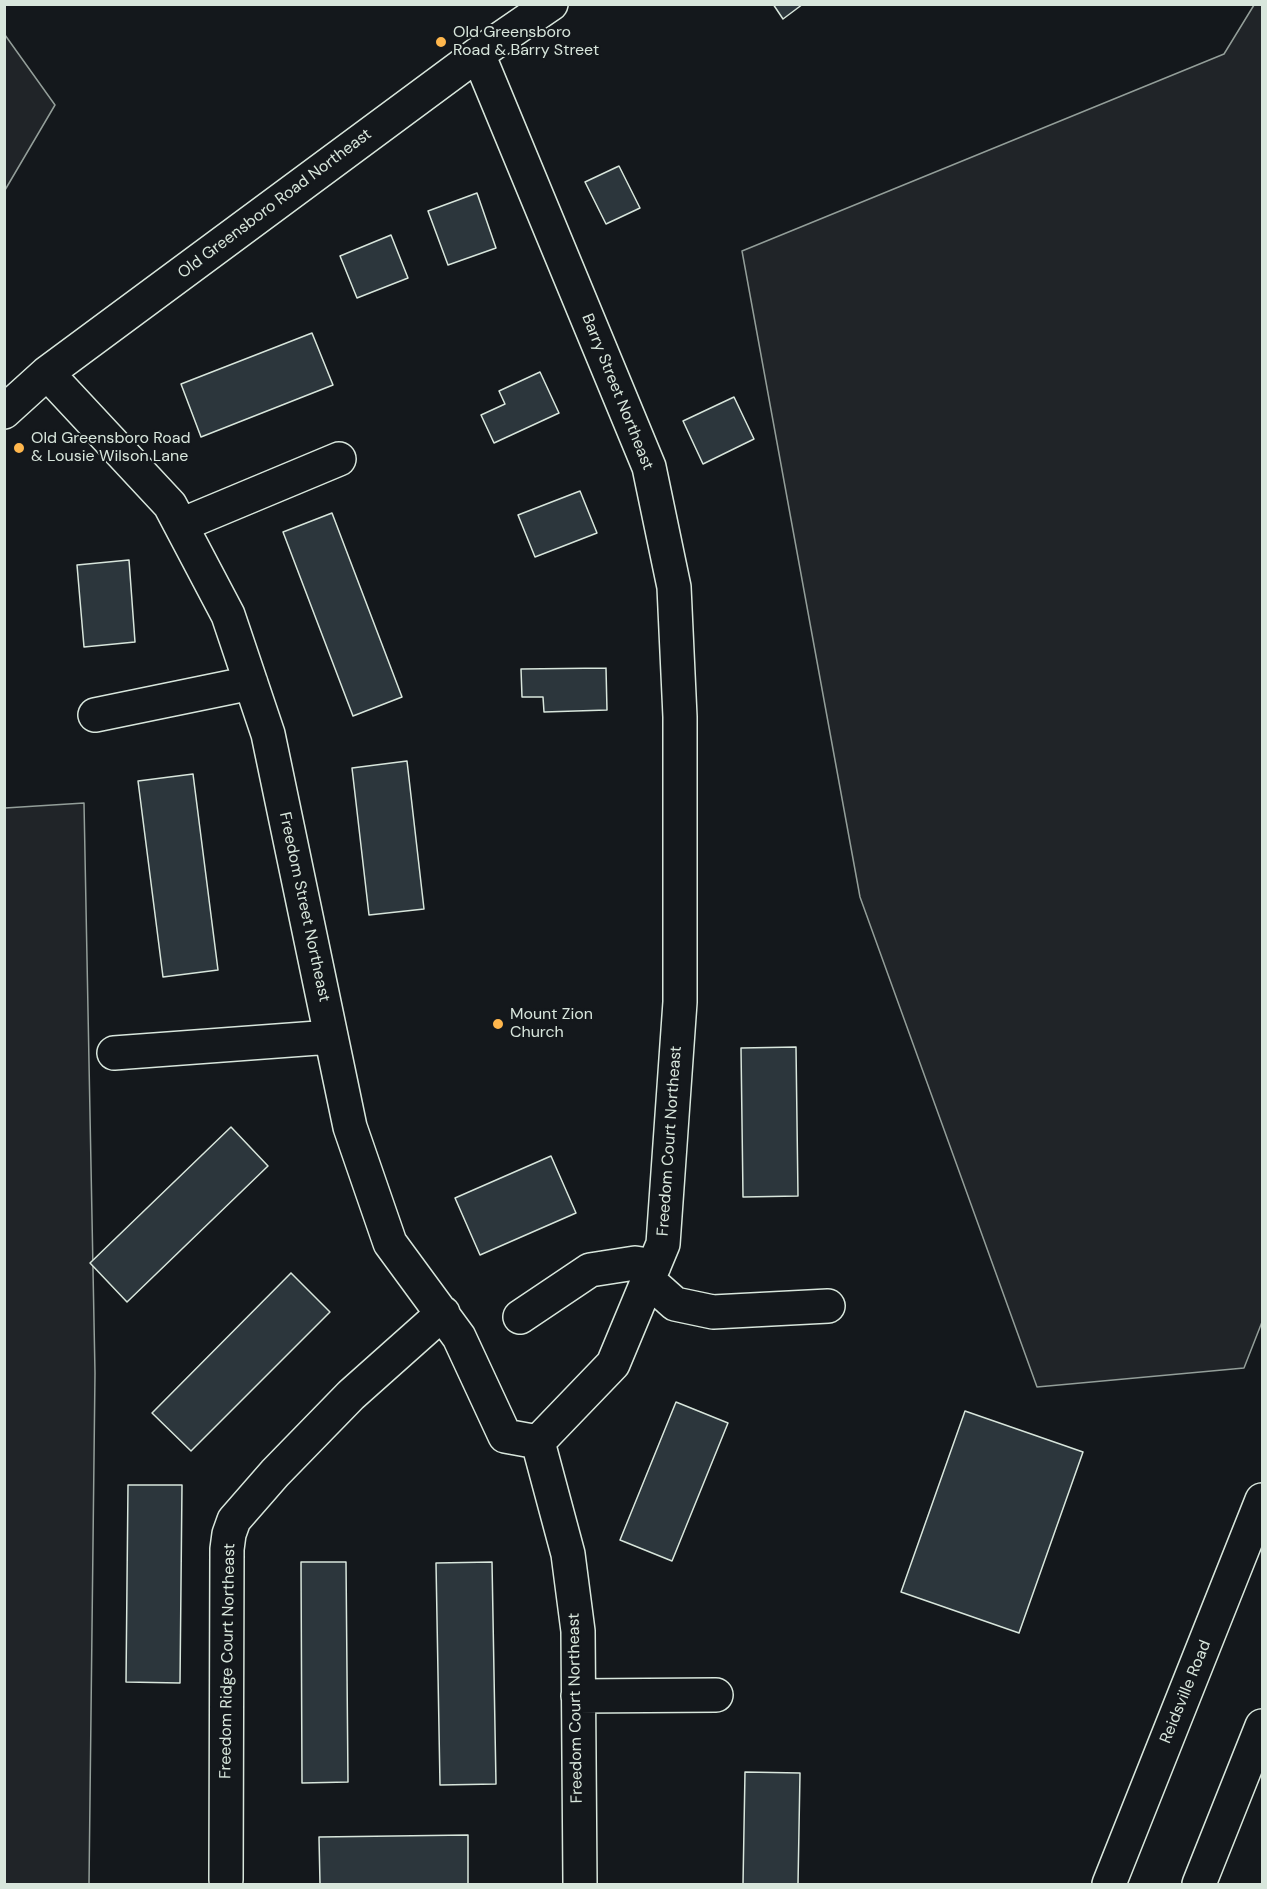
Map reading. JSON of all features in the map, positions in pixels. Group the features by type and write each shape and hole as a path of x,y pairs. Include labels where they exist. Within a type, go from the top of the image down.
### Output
{"main road":[{"name":"Old Greensboro Road Northeast","path":"4,412 47,373 478,54 550,4"},
{"name":"Barry Street Northeast","path":"478,54 649,466 674,588 680,717 680,893"},
{"name":"Freedom Street Northeast","path":"47,373 170,505 228,615 268,734 350,1127 390,1243 459,1337 505,1436 538,1442"},
{"path":"181,525 339,459"},
{"path":"96,715 251,683"},
{"name":"Freedom Court Northeast","path":"580,1884 578,1631 568,1554 538,1442 613,1364 663,1244 680,1002 680,893"},
{"path":"114,1053 331,1037"},
{"path":"520,1317 590,1270 634,1263 651,1273 675,1304 713,1312 828,1306"},
{"name":"Freedom Ridge Court Northeast","path":"226,1881 227,1549 234,1520 275,1473 351,1395 443,1313"},
{"name":"Reidsville Road","path":"1109,1884 1263,1500"},
{"path":"578,1696 716,1695"},
{"path":"1199,1884 1263,1726"}],"shaded area":[{"path":"1254,5 1262,5 1262,1322 1244,1368 1037,1387 860,897 742,251 1224,54"},
{"path":"5,35 55,105 5,190"},
{"path":"84,803 95,1373 89,1884 5,1884 5,808"}],"building":[{"path":"773,4 803,4 783,19"},
{"path":"619,166 640,208 606,224 585,182"},
{"path":"477,193 496,248 448,265 428,211"},
{"path":"391,235 408,278 357,298 340,256"},
{"path":"312,333 333,385 201,437 181,384"},
{"path":"540,372 559,413 494,443 481,415 505,404 499,391"},
{"path":"734,397 754,439 703,464 683,421"},
{"path":"580,491 597,533 535,557 518,515"},
{"path":"332,513 402,697 353,716 283,532"},
{"path":"129,560 135,642 84,647 77,565"},
{"path":"606,668 607,710 544,712 543,697 522,697 521,669"},
{"path":"407,761 424,909 369,915 352,768"},
{"path":"193,774 218,970 163,977 138,781"},
{"path":"796,1047 798,1196 743,1197 741,1048"},
{"path":"231,1127 268,1166 127,1302 90,1263"},
{"path":"551,1156 576,1213 480,1255 455,1198"},
{"path":"291,1273 330,1312 191,1451 152,1413"},
{"path":"676,1402 728,1423 672,1561 620,1540"},
{"path":"965,1411 1083,1452 1019,1633 901,1592"},
{"path":"128,1485 182,1485 180,1683 126,1682"},
{"path":"301,1562 346,1562 348,1782 302,1783"},
{"path":"492,1562 496,1784 440,1785 436,1563"},
{"path":"745,1772 800,1773 798,1884 743,1884"},
{"path":"468,1835 468,1884 320,1884 319,1837"}],"place":[{"name":"Old Greensboro Road & Barry Street","path":"441,42"},
{"name":"Old Greensboro Road & Lousie Wilson Lane","path":"19,448"},
{"name":"Mount Zion Church","path":"498,1024"}]}
